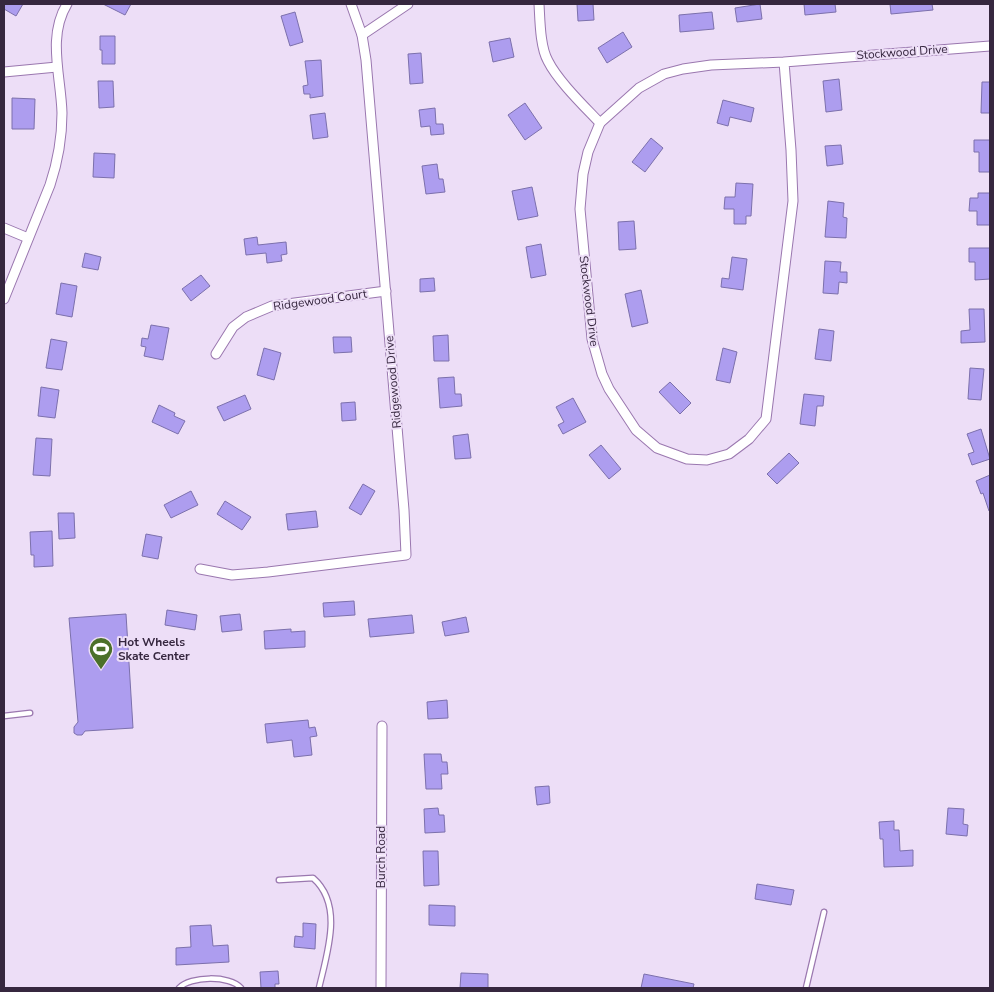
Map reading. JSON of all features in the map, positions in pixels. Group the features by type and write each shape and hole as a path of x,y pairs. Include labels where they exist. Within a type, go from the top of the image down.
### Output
{"street":[{"path":"4,299 50,185 60,147 62,111 56,45 61,14 67,4"},
{"name":"Ridgewood Drive","path":"200,569 232,575 406,555 372,121 362,35 351,4"},
{"path":"362,35 408,4"},
{"path":"539,4 543,43 547,60 570,91 600,123"},
{"name":"Stockwood Drive","path":"784,62 793,201 766,419 749,439 729,454 708,460 686,459 657,448 636,430 609,389 602,374 592,339 580,208 583,174 588,152 600,123 639,88 664,74 710,65 784,62 990,46"},
{"path":"4,72 58,67"},
{"path":"4,228 28,238"},
{"name":"Ridgewood Court","path":"216,354 233,327 246,316 272,306 386,291"},
{"name":"Burch Road","path":"381,988 382,726"}],"lane":[{"path":"4,716 30,713"},
{"path":"279,880 313,878 320,884 327,896 331,911 331,924 319,988"},
{"path":"806,988 824,912"},
{"path":"179,988 190,980 224,979 237,984 241,988"}],"building":[{"path":"4,4 23,4 16,16 4,9"},
{"path":"103,4 131,4 125,15"},
{"path":"577,4 593,4 594,20 578,21"},
{"path":"760,4 762,19 737,22 735,8"},
{"path":"804,4 835,4 836,12 805,15"},
{"path":"890,4 932,4 933,10 891,14"},
{"path":"295,12 303,42 290,46 281,16"},
{"path":"712,12 714,29 680,32 679,15"},
{"path":"623,32 632,47 607,63 598,48"},
{"path":"100,36 115,36 115,64 102,64"},
{"path":"510,38 514,57 493,62 489,42"},
{"path":"421,53 423,83 410,84 408,54"},
{"path":"321,60 323,96 310,98 310,94 304,94 303,86 308,85 305,61"},
{"path":"839,79 842,110 826,112 823,81"},
{"path":"98,81 113,81 114,107 99,108"},
{"path":"982,82 990,82 990,113 981,113"},
{"path":"12,98 35,99 34,129 12,129"},
{"path":"723,100 754,108 751,122 730,117 728,126 717,123"},
{"path":"525,103 542,128 525,140 508,115"},
{"path":"435,108 436,124 443,124 444,134 431,135 430,126 421,127 419,110"},
{"path":"325,113 328,137 313,139 310,115"},
{"path":"651,138 663,148 645,172 632,162"},
{"path":"974,140 990,140 990,172 979,172 979,152 974,152"},
{"path":"841,145 843,164 827,166 825,146"},
{"path":"94,153 115,154 114,178 93,177"},
{"path":"437,164 439,179 443,179 445,192 426,194 422,166"},
{"path":"736,183 753,184 751,216 746,216 746,224 734,224 734,209 724,209 725,197 735,197"},
{"path":"532,187 538,216 518,220 512,191"},
{"path":"978,193 990,193 990,225 977,225 977,211 969,211 970,198 978,198"},
{"path":"828,201 844,203 843,217 847,218 846,238 825,237"},
{"path":"634,221 636,249 619,250 618,222"},
{"path":"257,237 258,245 286,242 287,254 281,255 282,261 267,263 266,253 246,255 244,239"},
{"path":"541,244 546,275 531,278 526,247"},
{"path":"969,248 990,248 990,279 975,280 975,262 969,262"},
{"path":"85,253 101,257 98,270 82,267"},
{"path":"732,257 747,259 743,290 721,287 722,278 729,279"},
{"path":"825,261 841,262 840,272 847,272 847,283 839,282 838,294 823,293"},
{"path":"201,275 210,286 191,301 182,289"},
{"path":"434,278 435,291 420,292 420,279"},
{"path":"61,283 77,286 72,317 56,314"},
{"path":"641,290 648,323 632,327 625,294"},
{"path":"969,309 984,309 985,342 961,343 961,331 970,330"},
{"path":"151,325 169,328 163,360 144,356 146,347 141,346 142,338 148,339"},
{"path":"819,329 834,331 831,361 815,359"},
{"path":"448,335 449,361 434,361 433,336"},
{"path":"333,337 351,337 352,352 334,353"},
{"path":"51,339 67,342 62,370 46,368"},
{"path":"264,348 281,353 274,380 257,375"},
{"path":"723,348 737,352 730,383 716,380"},
{"path":"970,368 984,369 981,400 968,399"},
{"path":"454,377 455,394 461,394 462,406 440,408 438,378"},
{"path":"670,382 691,403 680,414 659,392"},
{"path":"41,387 59,390 55,418 38,416"},
{"path":"804,394 824,396 823,406 817,406 815,426 800,424"},
{"path":"245,395 251,409 224,421 217,407"},
{"path":"573,398 586,422 563,434 558,425 564,422 556,407"},
{"path":"355,402 356,420 342,421 341,403"},
{"path":"159,405 175,413 174,416 185,421 178,434 152,422"},
{"path":"981,429 990,459 972,465 968,454 974,452 967,434"},
{"path":"468,434 471,458 455,459 453,436"},
{"path":"36,438 52,439 50,476 33,475"},
{"path":"601,445 621,469 609,479 589,455"},
{"path":"789,453 799,463 777,484 767,474"},
{"path":"990,475 989,511 983,493 981,494 976,481"},
{"path":"363,484 375,491 361,515 349,508"},
{"path":"191,491 198,505 171,518 164,505"},
{"path":"225,501 251,517 242,530 217,514"},
{"path":"316,511 318,527 288,530 286,514"},
{"path":"58,513 74,513 75,538 59,539"},
{"path":"52,531 53,566 34,567 34,555 31,555 30,532"},
{"path":"146,534 162,537 158,559 142,556"},
{"path":"354,601 355,615 324,617 323,603"},
{"path":"167,610 197,615 195,630 165,625"},
{"name":"Hot Wheels Skate Center","path":"126,614 133,728 85,731 82,735 77,735 74,733 74,727 78,722 69,618"},
{"path":"240,614 242,630 222,632 220,616"},
{"path":"412,615 414,633 370,637 368,619"},
{"path":"466,617 469,632 445,636 442,622"},
{"path":"291,629 291,632 305,631 305,647 265,649 264,631"},
{"path":"447,700 448,718 428,719 427,702"},
{"path":"308,720 309,728 315,727 317,736 310,737 312,755 294,757 292,740 267,743 265,724"},
{"path":"424,754 441,754 442,762 447,762 448,774 441,774 442,789 426,789"},
{"path":"549,786 550,803 537,805 535,787"},
{"path":"438,808 439,815 444,815 445,832 425,833 424,809"},
{"path":"948,808 964,809 963,824 968,825 967,836 946,834"},
{"path":"894,821 894,830 899,830 900,851 913,850 913,866 884,867 883,839 880,839 879,822"},
{"path":"423,851 438,851 439,885 424,886"},
{"path":"757,884 794,890 791,905 755,899"},
{"path":"429,905 455,906 455,926 429,925"},
{"path":"303,923 316,924 315,949 294,947 295,936 303,937"},
{"path":"211,925 213,946 228,945 229,962 176,965 176,948 191,947 190,926"},
{"path":"278,971 279,984 275,984 275,988 261,988 260,972"},
{"path":"461,973 488,974 488,988 460,988"},
{"path":"644,974 694,984 693,988 641,988"}],"place":[{"name":"Hot Wheels Skate Center","path":"101,670"}]}
